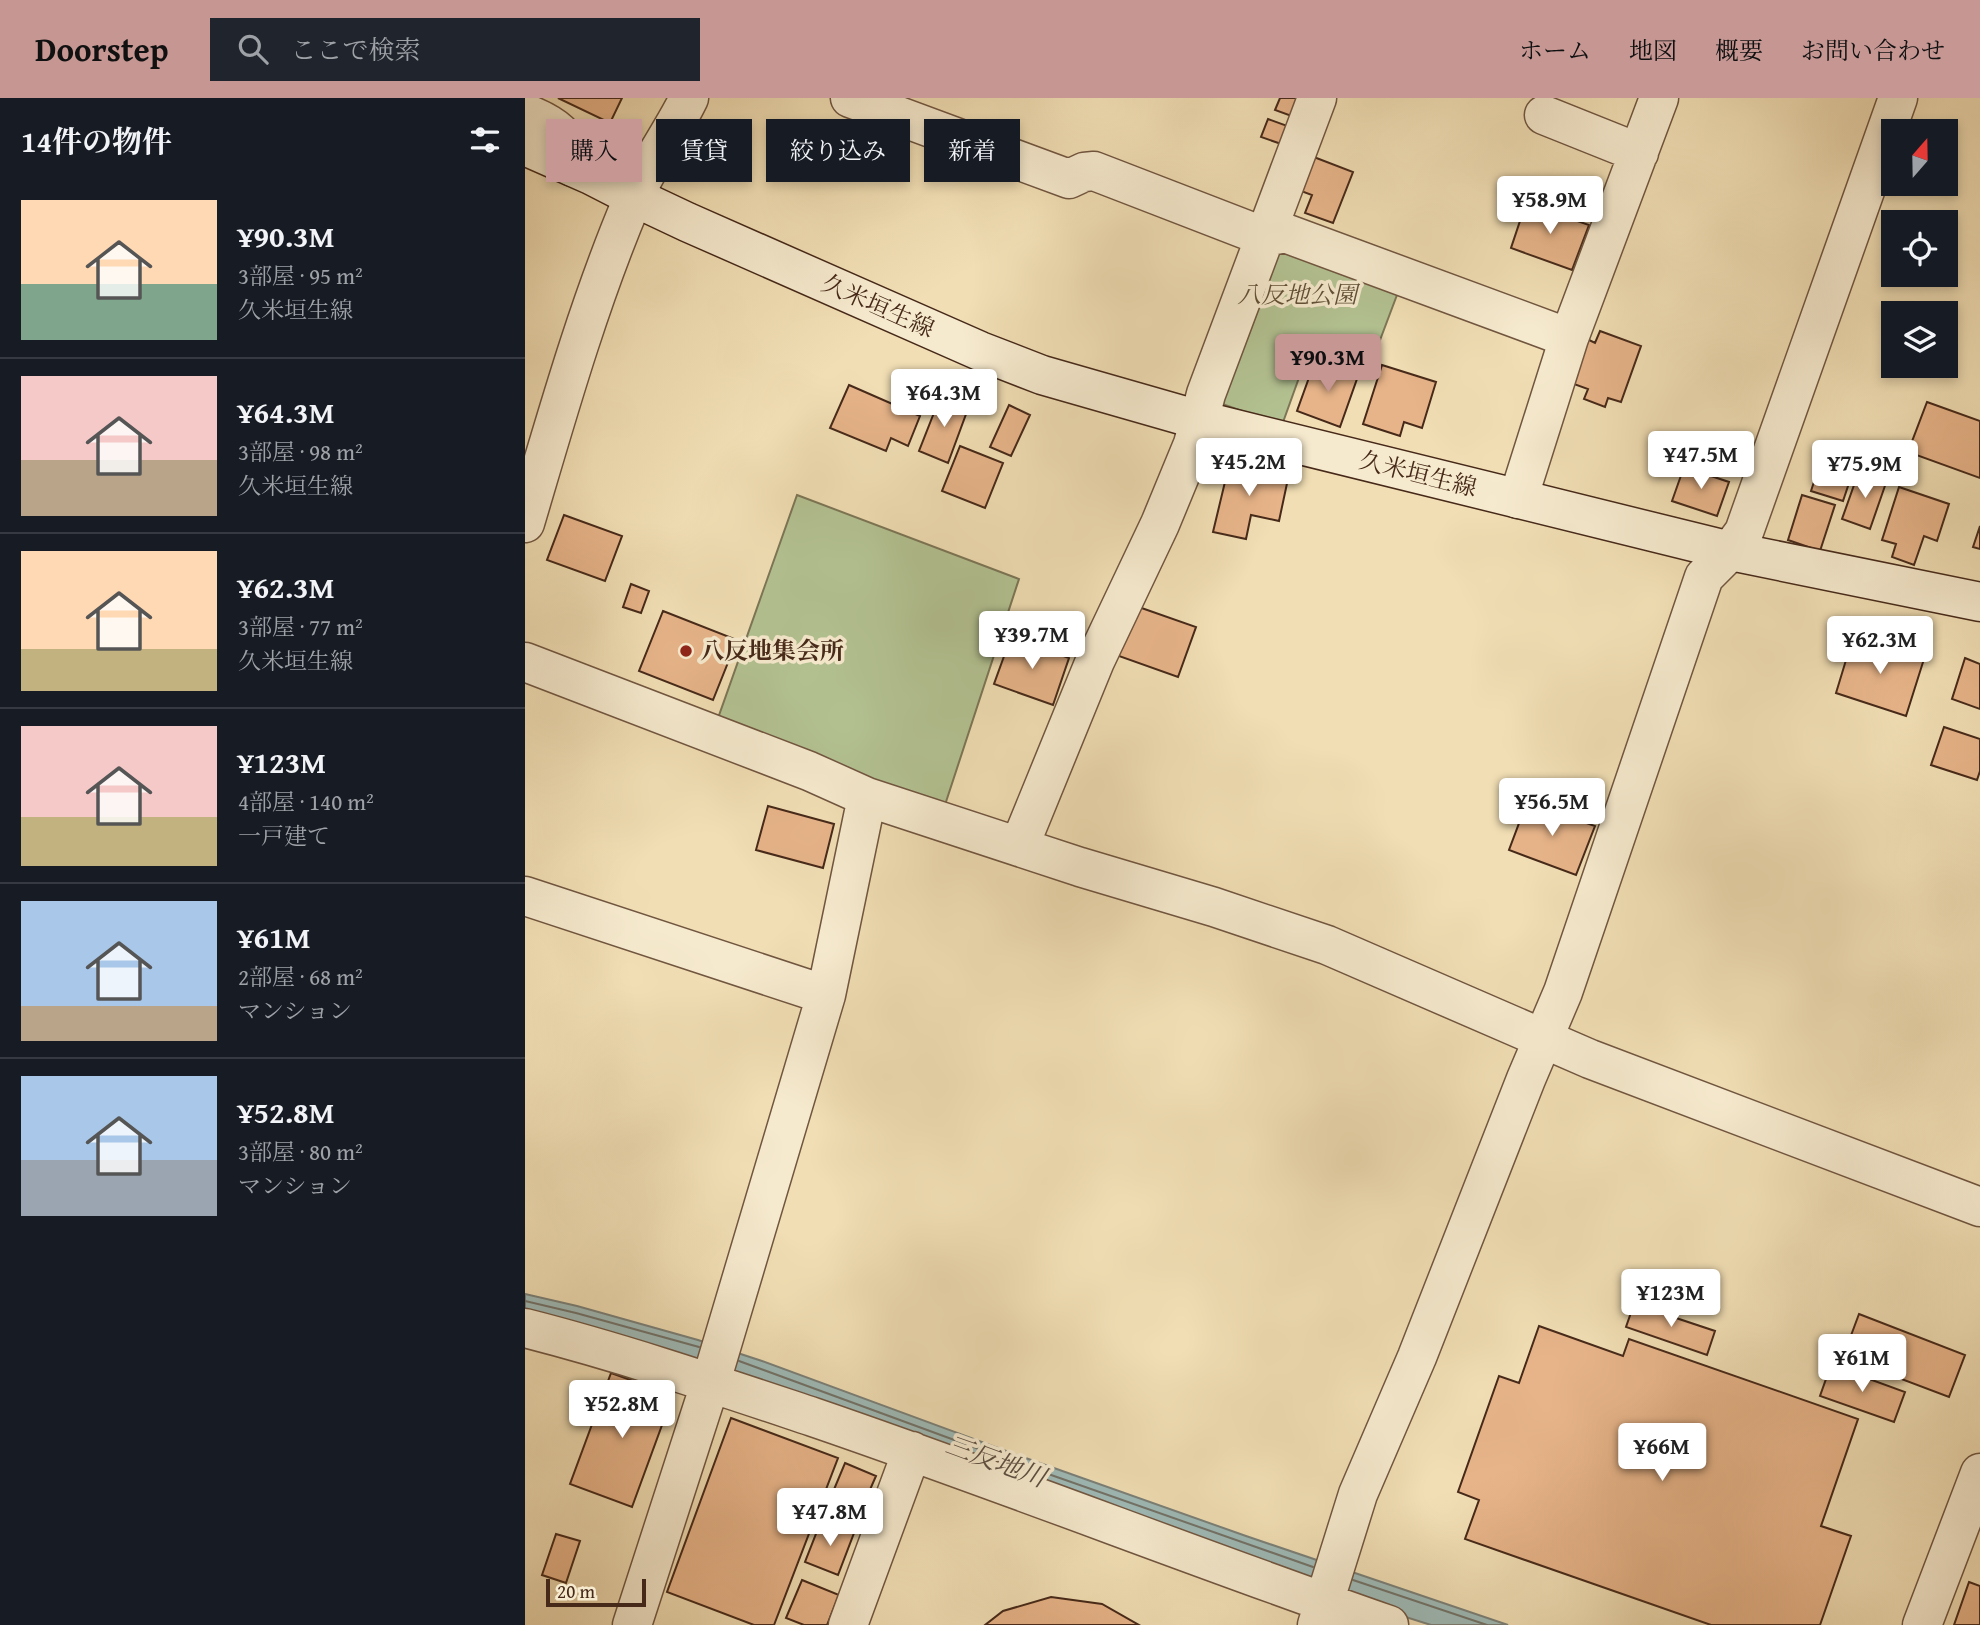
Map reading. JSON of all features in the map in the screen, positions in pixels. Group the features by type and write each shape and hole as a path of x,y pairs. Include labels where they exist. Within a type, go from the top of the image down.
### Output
{"street":[{"path":"525,523 530,485 582,333 634,197 688,98"},
{"path":"850,98 1069,179 1094,171 1265,237 1286,233 1569,338"},
{"path":"1019,847 1095,661 1160,524 1193,444 1206,394 1317,98"},
{"path":"1518,499 1569,338 1659,98"},
{"path":"1326,1596 1358,1494 1417,1357 1563,992 1704,577 1730,551 1744,532 1898,98"},
{"path":"525,113 546,124"},
{"path":"1544,115 1639,153"},
{"name":"久米垣生線","path":"525,146 546,155"},
{"name":"久米垣生線","path":"604,182 980,351 1042,375 1199,420 1730,551 1980,602"},
{"path":"525,662 809,771 867,797 1327,945 1542,1040 1980,1207"},
{"path":"632,1625 724,1340 826,995 867,797"},
{"path":"525,896 826,995"},
{"path":"525,1328 711,1380 1326,1596 1389,1625"},
{"path":"848,1625 912,1451"},
{"path":"1922,1625 1969,1536 1980,1473"}],"green space":[{"name":"八反地公園","path":"1269,245 1400,287 1374,356 1314,336 1282,425 1211,400"},
{"path":"797,495 1019,579 943,811 717,721"}],"water":[{"name":"三反地川","path":"525,1294 698,1340 762,1361 1246,1536 1508,1625 1431,1625 1250,1568 525,1320"}],"building":[{"path":"558,98 622,98 612,119 602,119"},
{"path":"1280,98 1304,98 1297,118 1275,110"},
{"path":"1268,119 1293,128 1287,146 1261,137"},
{"path":"1306,154 1353,172 1333,223 1305,213 1312,195 1293,188"},
{"path":"1526,203 1589,225 1572,270 1511,248"},
{"path":"1600,331 1641,346 1621,402 1608,398 1605,407 1584,399 1588,389 1571,383 1587,339 1595,343"},
{"path":"1315,361 1358,376 1340,427 1297,411"},
{"path":"1382,365 1436,382 1422,428 1404,422 1400,436 1363,424"},
{"path":"849,385 920,416 908,446 891,438 886,451 830,428"},
{"path":"941,395 969,406 948,463 919,451"},
{"path":"1927,402 1980,421 1980,478 1908,452"},
{"path":"1009,405 1030,415 1011,456 990,447"},
{"path":"960,446 1003,463 985,508 942,491"},
{"path":"1824,451 1856,462 1843,501 1811,491"},
{"path":"1230,461 1289,474 1279,521 1251,515 1246,539 1213,532"},
{"path":"1684,467 1729,482 1717,516 1672,501"},
{"path":"1859,471 1887,480 1870,529 1842,519"},
{"path":"1899,487 1949,504 1937,541 1924,536 1914,565 1892,557 1896,544 1882,540"},
{"path":"1802,495 1835,505 1820,551 1788,540"},
{"path":"564,515 622,536 605,581 547,560"},
{"path":"1980,526 1980,549 1973,547"},
{"path":"631,584 649,591 641,613 623,607"},
{"path":"1133,605 1196,627 1178,677 1116,655"},
{"path":"663,611 737,640 713,700 639,671"},
{"path":"1011,637 1069,658 1053,705 994,684"},
{"path":"1853,637 1924,659 1906,716 1836,693"},
{"path":"1965,658 1980,664 1980,709 1952,699"},
{"path":"1944,727 1980,739 1980,771 1977,780 1931,765"},
{"path":"1527,802 1595,826 1576,875 1509,850"},
{"path":"768,806 834,824 823,868 756,850"},
{"path":"1634,1304 1715,1331 1707,1355 1626,1327"},
{"path":"1859,1314 1965,1355 1949,1397 1843,1357"},
{"path":"1539,1326 1623,1356 1629,1339 1858,1419 1821,1526 1851,1536 1820,1625 1711,1625 1465,1539 1479,1500 1458,1492 1499,1376 1519,1383"},
{"path":"1831,1365 1905,1392 1894,1422 1820,1396"},
{"path":"611,1373 673,1395 632,1507 570,1484"},
{"path":"731,1418 838,1458 774,1625 754,1625 667,1592"},
{"path":"845,1463 876,1476 855,1524 825,1511"},
{"path":"821,1521 854,1533 838,1575 805,1562"},
{"path":"556,1534 580,1541 566,1583 542,1575"},
{"path":"802,1580 839,1595 827,1625 804,1625 786,1618"},
{"path":"1969,1582 1980,1586 1980,1625 1954,1625"},
{"path":"1051,1597 1102,1604 1139,1625 985,1625 1003,1611"}],"place":[{"name":"八反地集会所","path":"686,651"}]}
